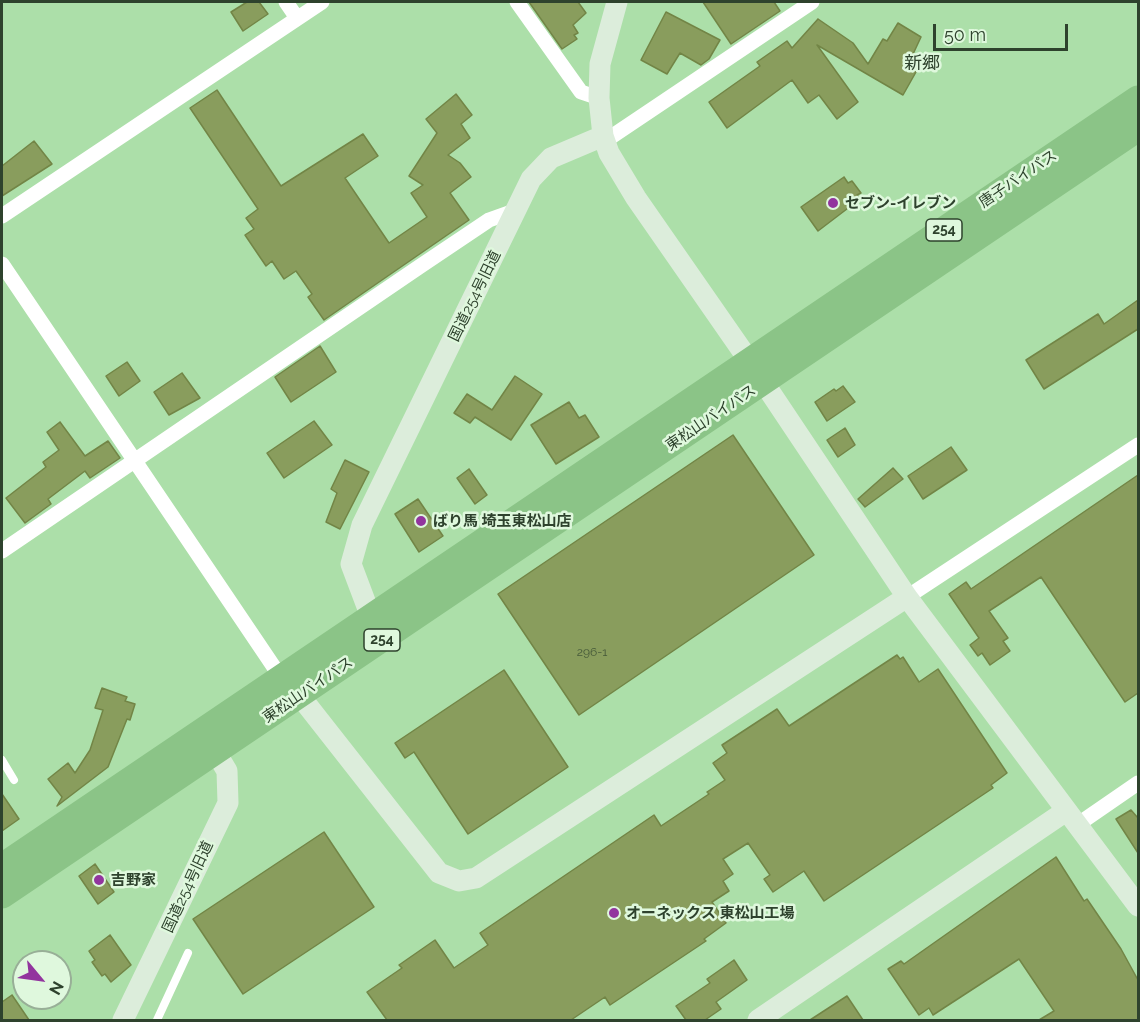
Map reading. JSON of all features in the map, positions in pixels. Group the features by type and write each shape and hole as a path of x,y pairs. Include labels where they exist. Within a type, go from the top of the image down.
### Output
{"highway":[{"name":"唐子バイパス","path":"756,372 1138,99"},
{"name":"唐子バイパス","path":"756,372 1138,128"},
{"name":"東松山バイパス","path":"2,896 215,751 371,617 756,372"},
{"name":"東松山バイパス","path":"2,867 291,687 756,372"}],"street":[{"path":"286,2 297,18"},
{"path":"2,216 322,2"},
{"path":"517,2 581,92 599,98"},
{"path":"604,139 812,2"},
{"path":"613,4 600,63 599,98 604,139 636,198 907,597 1138,906"},
{"name":"国道254号旧道","path":"371,617 351,564 362,525 531,179 539,168 570,148 604,139"},
{"path":"2,551 431,258 489,220 517,210"},
{"path":"2,264 135,462 291,687 439,873 459,881 476,878 1138,446"},
{"name":"国道254号旧道","path":"123,1020 228,803 227,771 215,751"},
{"path":"758,1020 1072,818 1138,783"}],"lane":[{"path":"2,760 14,780"},
{"path":"157,1020 188,953"}],"building":[{"path":"247,2 259,2 268,14 243,31 231,12"},
{"path":"529,2 578,2 586,13 573,25 578,33 574,35 577,39 562,49"},
{"path":"703,2 774,2 780,11 731,44"},
{"path":"666,12 720,40 709,59 701,65 680,53 667,74 641,60"},
{"path":"818,19 853,43 868,64 883,39 887,41 898,23 921,37 907,67 916,72 903,95 817,45 858,102 837,119 819,95 808,103 792,80 727,128 709,102 760,66 757,62 787,41 792,48"},
{"path":"217,90 281,186 363,134 378,156 345,178 389,243 427,217 411,193 423,185 409,176 437,133 426,119 456,94 472,115 461,124 470,138 448,155 460,163 471,177 450,193 469,220 324,320 308,297 312,294 296,271 284,279 272,261 266,266 245,235 254,229 246,218 258,209 190,108"},
{"path":"34,141 52,164 2,196 2,166"},
{"path":"844,177 848,183 852,181 861,193 857,195 860,199 818,231 801,207"},
{"path":"1138,300 1138,329 1044,389 1026,360 1098,314 1104,324"},
{"path":"320,346 336,372 291,402 275,377"},
{"path":"127,362 140,381 119,396 106,376"},
{"path":"182,373 200,398 169,415 154,392"},
{"path":"515,376 542,394 511,440 475,417 470,423 454,413 467,394 492,410"},
{"path":"843,386 855,402 827,421 815,402 834,389 836,391"},
{"path":"569,402 579,418 585,415 599,437 556,464 531,425"},
{"path":"314,421 332,445 284,478 267,453"},
{"path":"60,422 85,456 108,441 120,458 90,478 85,471 48,499 51,504 25,523 6,498 46,467 43,462 59,450 47,432"},
{"path":"845,428 855,445 838,457 827,440"},
{"path":"733,435 814,555 579,715 498,594"},
{"path":"951,447 967,470 923,499 908,476"},
{"path":"345,460 369,472 340,529 326,522 337,493 331,489"},
{"path":"893,468 903,479 865,507 858,499"},
{"path":"469,469 487,495 475,504 457,478"},
{"path":"1138,475 1138,693 1125,702 1041,577 989,611 1008,638 1003,641 1010,651 990,665 982,653 978,656 970,645 979,638 949,594 966,582 971,589"},
{"path":"418,499 443,536 419,552 395,514"},
{"path":"897,655 900,659 903,657 919,682 938,669 1007,773 991,785 993,788 824,901 804,871 773,892 764,879 770,875 748,843 723,859 733,874 723,881 729,891 712,902 726,923 704,939 706,941 610,1005 605,997 571,1020 387,1020 367,992 402,968 399,965 435,940 454,968 488,945 480,933 654,815 661,826 709,794 707,792 725,780 713,763 727,753 722,745 777,709 789,726"},
{"path":"504,670 568,767 468,834 414,752 405,758 395,743"},
{"path":"102,688 127,697 125,701 135,704 130,720 127,719 108,767 57,806 62,797 48,779 68,763 75,773 90,750 103,710 95,708"},
{"path":"2,794 19,819 2,831"},
{"path":"1131,810 1138,818 1138,853 1116,819"},
{"path":"324,832 374,907 243,994 193,919"},
{"path":"1056,857 1084,901 1087,899 1121,949 1138,980 1138,1020 1039,1020 1054,1011 1019,959 933,1015 929,1008 919,1015 888,969 901,961 904,964"},
{"path":"95,864 114,892 98,904 79,876"},
{"path":"110,935 131,965 111,982 105,974 102,976 92,962 95,960 89,951"},
{"path":"734,960 747,980 716,1002 721,1009 705,1020 686,1020 676,1006 710,983 707,979"},
{"path":"12,995 12,1010 22,1010 29,1020 2,1020 2,1002"},
{"path":"847,996 863,1020 810,1020"}],"place":[{"name":"セブン-イレブン","path":"833,203"},
{"name":"ばり馬 埼玉東松山店","path":"421,521"},
{"name":"吉野家","path":"99,880"},
{"name":"オーネックス 東松山工場","path":"614,913"}],"district":[{"name":"新郷","path":"922,64"}]}
